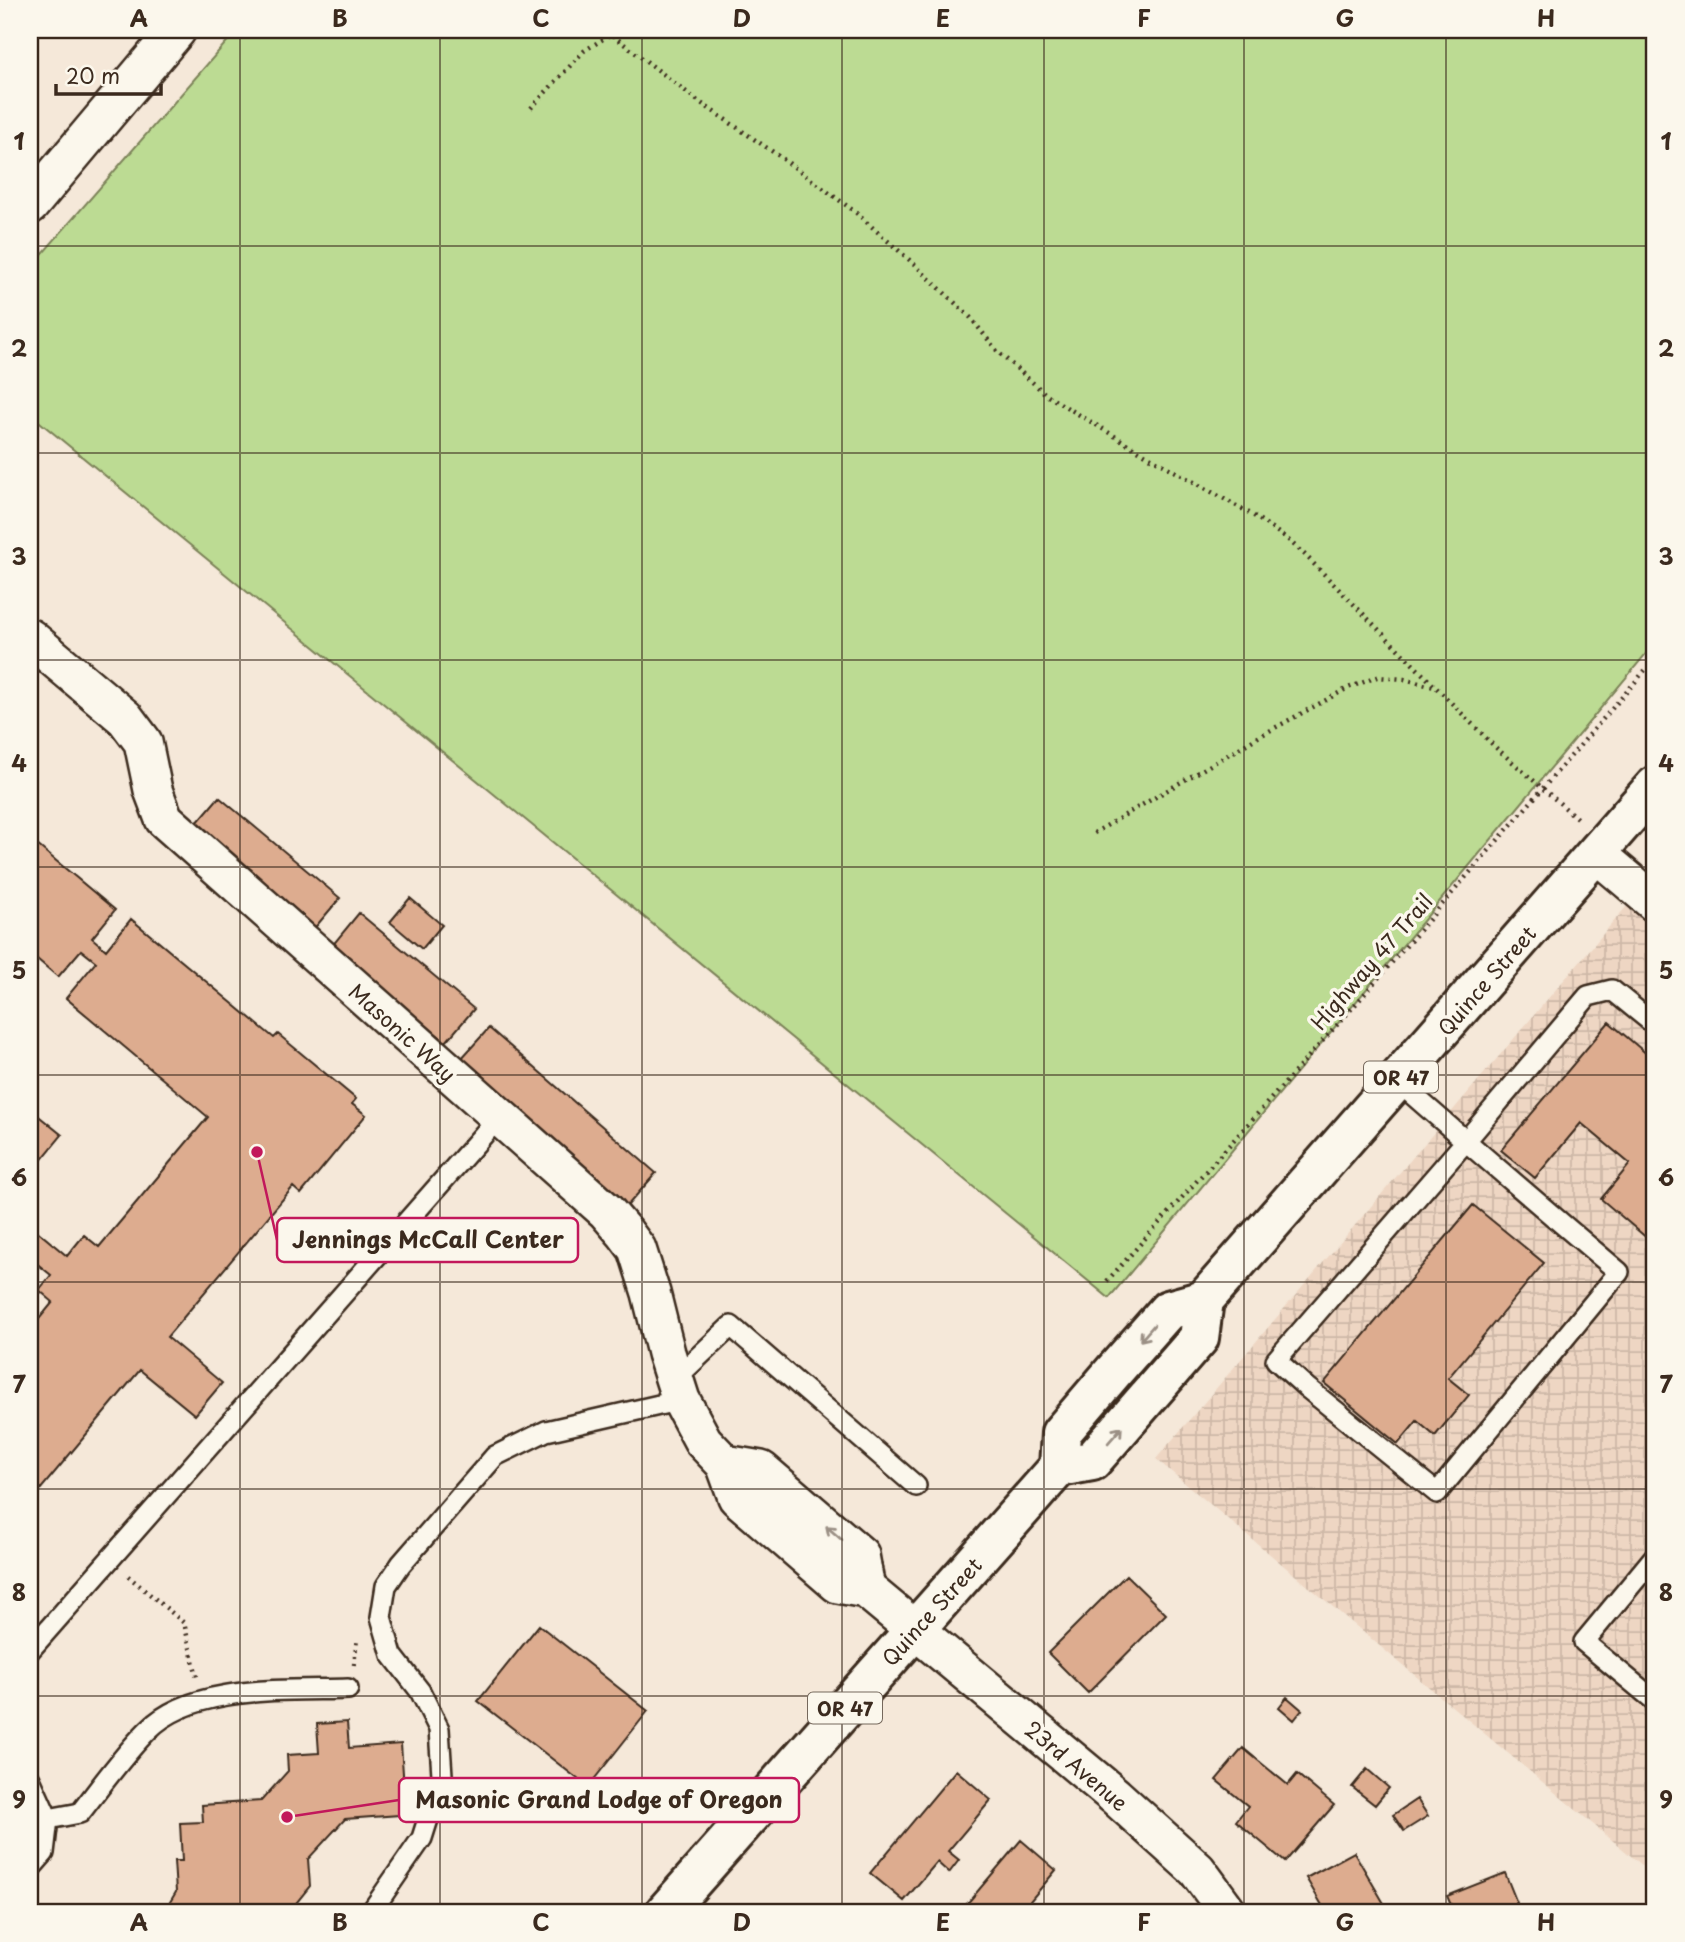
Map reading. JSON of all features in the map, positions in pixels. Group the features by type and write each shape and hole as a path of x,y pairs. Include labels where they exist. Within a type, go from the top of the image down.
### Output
{"highway":[{"name":"Quince Street","path":"666,1912 1059,1467 1093,1461 1199,1338 1204,1300 1655,786"}],"street":[{"path":"30,205 177,30"},
{"name":"Masonic Way","path":"30,638 125,718 143,742 153,790 164,819 606,1211 637,1249 678,1390 703,1441 725,1464 737,1497 838,1584 866,1589 914,1630"},
{"path":"1602,848 1655,902"},
{"name":"23rd Avenue","path":"914,1630 1115,1796 1197,1870 1228,1912"}],"lane":[{"path":"1397,1081 1465,1142 1619,1272 1437,1493 1276,1360 1465,1142 1588,996 1612,990 1655,1025"},
{"path":"30,1650 499,1116"},
{"path":"371,1912 422,1838 442,1775 439,1729 420,1691 392,1655 381,1617 386,1586 401,1564 495,1456 546,1431 678,1390 731,1326 916,1486"},
{"path":"1653,1694 1584,1642 1655,1556"},
{"path":"48,1819 80,1813 149,1728 175,1711 212,1697 348,1689"},
{"path":"30,1779 48,1819 44,1853 30,1869"}],"path":[{"path":"531,108 584,51 611,34 698,101 854,211 970,317 998,352 1048,396 1251,514 1286,538 1494,746 1542,788 1602,848"},
{"name":"Highway 47 Trail","path":"1107,1281 1363,995 1655,659"},
{"path":"1094,833 1348,688 1377,677 1405,679 1436,688"},
{"path":"109,1560 184,1623 204,1700"}],"shaded area":[{"path":"1655,873 1655,1876 1156,1459"}],"green space":[{"path":"237,30 1655,30 1655,643 1109,1298 30,414 30,268"}],"building":[{"path":"219,797 340,898 312,931 191,830"},
{"path":"30,839 115,910 92,938 106,950 131,919 274,1038 278,1034 356,1099 352,1104 366,1115 301,1194 293,1187 167,1337 222,1383 195,1415 140,1370 30,1502 30,1330 53,1302 39,1290 51,1275 30,1258 30,1225 67,1256 84,1235 99,1247 208,1117 66,998 96,962 81,950 58,977 30,953"},
{"path":"410,898 442,925 422,949 390,922"},
{"path":"359,913 474,1009 446,1042 331,947"},
{"path":"1609,1022 1655,1061 1655,1245 1601,1199 1630,1164 1581,1123 1535,1178 1501,1150"},
{"path":"489,1028 656,1173 627,1206 460,1060"},
{"path":"30,1109 62,1135 30,1174"},
{"path":"1473,1205 1544,1263 1448,1378 1469,1395 1435,1436 1417,1421 1398,1444 1324,1383"},
{"path":"1126,1575 1166,1614 1088,1693 1048,1653"},
{"path":"539,1625 648,1711 588,1787 478,1701"},
{"path":"1287,1697 1302,1710 1294,1720 1279,1707"},
{"path":"347,1722 349,1748 401,1744 405,1803 399,1804 399,1815 345,1819 308,1859 310,1886 289,1912 164,1912 176,1892 174,1861 182,1861 180,1823 203,1822 202,1805 261,1801 288,1771 287,1755 319,1753 317,1724"},
{"path":"1243,1748 1288,1785 1297,1774 1334,1805 1285,1862 1236,1821 1248,1806 1216,1780"},
{"path":"1367,1769 1389,1788 1375,1805 1352,1787"},
{"path":"956,1770 991,1800 948,1851 959,1860 949,1873 937,1862 904,1901 870,1873"},
{"path":"1417,1799 1428,1816 1404,1831 1393,1815"},
{"path":"1021,1840 1056,1870 1021,1912 960,1912"},
{"path":"1354,1852 1389,1912 1326,1912 1306,1878"},
{"path":"1505,1873 1517,1903 1494,1912 1454,1912 1447,1896"}],"place":[{"name":"Jennings McCall Center","path":"257,1152"},
{"name":"Masonic Grand Lodge of Oregon","path":"287,1817"}]}
